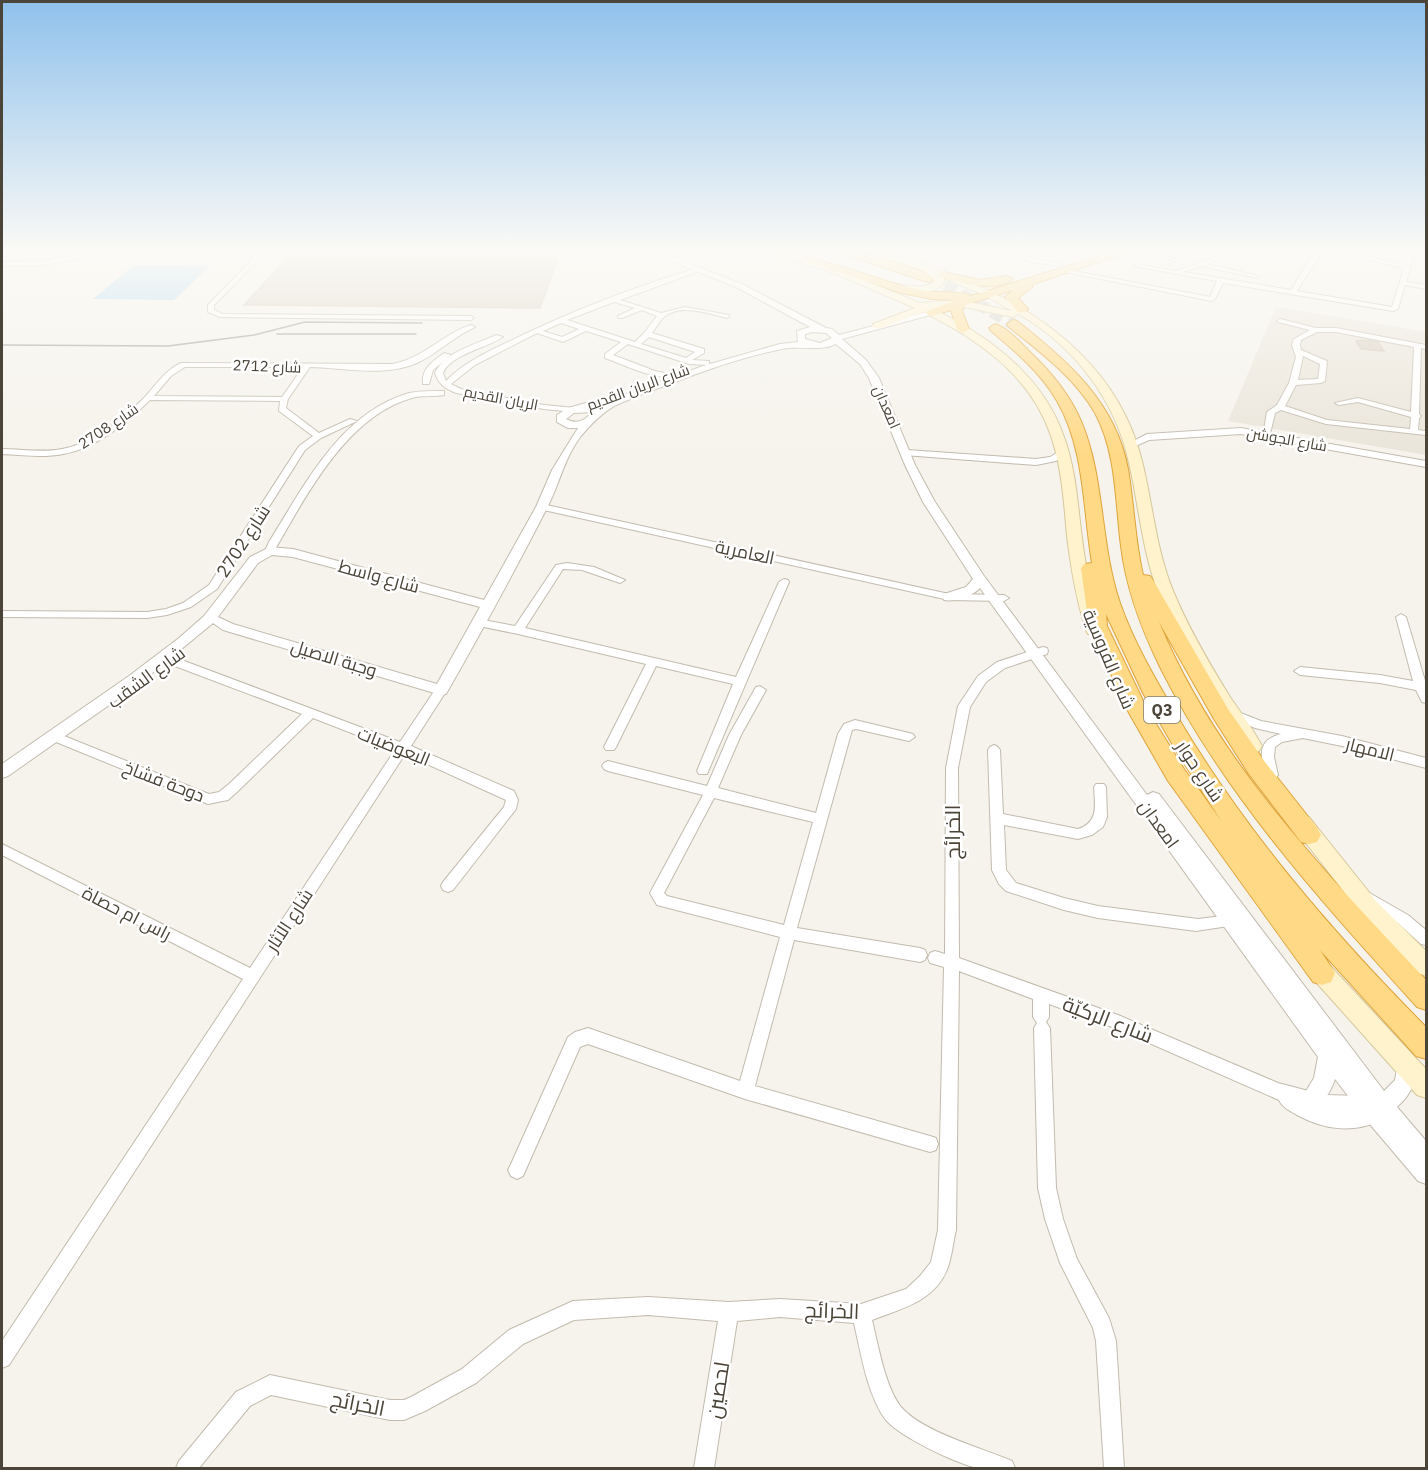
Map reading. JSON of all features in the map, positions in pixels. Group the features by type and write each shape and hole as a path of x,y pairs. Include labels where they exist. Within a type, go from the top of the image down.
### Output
{"highway":[{"path":"972,319 995,324 998,319"},
{"name":"شارع حوار","path":"995,324 1028,355 1051,382 1071,412 1083,447 1100,562 1122,633 1184,750 1234,822 1302,910 1426,1046"},
{"name":"شارع حوار","path":"995,324 1050,354 1079,382 1102,414 1117,451 1131,563 1140,597 1178,683 1215,746 1266,818 1339,903 1426,998"},
{"path":"1095,520 1089,563 1098,626 1139,713 1176,775 1214,829 1322,973"},
{"path":"1131,563 1153,593 1184,652 1221,714 1257,768 1309,835"}],"main road":[{"path":"879,322 883,319"},
{"path":"879,322 893,319"},
{"name":"شارع الفروسية","path":"970,319 995,324"},
{"name":"شارع الفروسية","path":"989,319 995,324 1012,366 1042,401 1058,436 1085,602 1122,696 1199,823 1281,929 1426,1086"},
{"path":"995,324 998,319"},
{"path":"894,322 995,324 1083,362 1111,400 1125,428 1131,445 1148,532 1158,569 1193,650 1309,835 1353,889 1426,966"}],"street":[{"path":"440,319 471,327"},
{"path":"453,334 460,321 469,319"},
{"path":"308,365 404,366 422,357 453,334 479,323 473,319"},
{"path":"443,389 457,375 483,357 563,319"},
{"path":"636,344 648,334 659,319"},
{"path":"796,319 824,329 894,322 902,319"},
{"path":"796,319 802,332 800,338 808,344"},
{"path":"559,320 636,344 688,364 701,351 648,334"},
{"path":"1280,321 1316,330 1336,330 1422,346 1414,431"},
{"path":"820,345 832,343 879,322"},
{"path":"537,331 563,340 586,328"},
{"name":"شارع الريان القديم","path":"562,420 575,409 654,377 670,375 688,364 705,363 781,342 802,332 824,329"},
{"name":"امعدان","path":"824,329 835,334 837,339 856,355 874,378 928,502 980,579 1003,603"},
{"path":"1266,435 1271,412 1280,407 1293,383 1299,364 1296,345 1298,339 1316,330"},
{"name":"الريان القديم","path":"443,389 440,377 442,366 455,357 499,336 491,334 437,361 426,376 426,382 443,389 562,420"},
{"path":"627,341 608,356 654,377"},
{"name":"شارع الريان القديم","path":"592,420 616,401 670,380 771,349 808,344 820,345"},
{"path":"820,345 856,355"},
{"path":"1293,383 1321,381 1324,363 1298,351"},
{"name":"شارع 2712","path":"148,398 176,368 184,365 308,365"},
{"name":"شارع 2712","path":"308,365 284,399 282,407 284,411 318,436"},
{"name":"شارع الشقب","path":"2,772 167,658 223,624 333,453 374,411 426,382"},
{"name":"الريان القديم","path":"443,389 544,407 575,409"},
{"name":"شارع الشقب","path":"409,393 443,389"},
{"name":"شارع 2708","path":"2,451 60,452 77,448 120,421 148,398 284,399"},
{"path":"1339,403 1358,400 1368,405 1417,416"},
{"path":"1280,407 1326,422 1426,433"},
{"path":"562,420 578,426 592,420 590,411 575,409"},
{"name":"شارع الآثار","path":"557,470 562,420"},
{"name":"شارع الآثار","path":"2,1358 441,690 542,507 557,470 576,436 592,420"},
{"path":"318,436 353,421"},
{"name":"شارع الجوشن","path":"1125,428 1147,437"},
{"name":"شارع الجوشن","path":"1131,445 1147,437 1229,430 1426,464"},
{"name":"شارع 2702","path":"2,614 147,615 187,605 213,587 302,448 318,436"},
{"path":"1036,462 1053,459 1062,453"},
{"path":"909,458 944,457 1036,462 1055,467 1065,474"},
{"name":"امعدان","path":"909,458 1003,603 1039,652 1382,1104 1426,1157"},
{"name":"العامرية","path":"542,507 950,597"},
{"name":"شارع الشقب","path":"2,781 167,658 209,619 254,560 270,551"},
{"name":"شارع واسط","path":"270,551 293,553 488,605"},
{"path":"518,630 560,567 568,565 579,567 620,580"},
{"path":"950,597 971,590 980,579"},
{"path":"703,771 784,582"},
{"path":"950,597 1003,603"},
{"path":"1401,617 1426,699"},
{"path":"478,623 518,630 740,682"},
{"name":"وجبة الاصيل","path":"223,624 441,690"},
{"name":"امعدان","path":"1039,652 1328,1055 1382,1104 1426,1173"},
{"name":"الخرائج","path":"186,1468 243,1400 270,1385 390,1410 404,1410 469,1376 516,1337 573,1311 648,1306 729,1312 780,1308 861,1314 912,1296 927,1282 939,1266 947,1230 952,962 952,768 964,706 982,679 1001,665 1039,652"},
{"name":"البعوضيات","path":"167,658 402,748 508,795 512,800 510,809 448,886"},
{"path":"610,747 639,694 653,662"},
{"path":"1300,671 1380,679 1423,687"},
{"path":"710,792 735,735 760,690"},
{"name":"دوحة فشاخ","path":"60,739 215,800 233,788 311,713"},
{"name":"الامهار","path":"1232,713 1259,725 1314,735 1426,762"},
{"path":"745,1090 844,734 848,727 855,724 909,737"},
{"name":"الامهار","path":"1272,775 1267,758 1268,748 1272,741 1284,737 1314,735"},
{"path":"994,750 999,870 1011,887 1098,912 1199,924 1230,921"},
{"path":"608,766 820,819"},
{"path":"996,818 1078,834 1086,832 1092,830 1101,818 1100,788"},
{"name":"شارع الركيّة","path":"710,792 657,893 662,901 789,933 952,962 1118,1022 1277,1091 1310,1101 1339,1105 1382,1104 1426,1095"},
{"name":"راس ام حصاة","path":"2,849 252,976"},
{"path":"1353,889 1403,919 1426,939"},
{"path":"1041,994 1047,1188 1054,1219 1070,1263 1101,1325 1106,1341 1114,1468"},
{"path":"517,1170 574,1042 580,1037 588,1036 745,1090 930,1144"},
{"path":"1310,1101 1324,1082 1328,1055"},
{"path":"1382,1104 1406,1078 1406,1065"},
{"name":"شارع الركيّة","path":"1277,1091 1314,1115 1335,1122 1350,1123 1382,1104"},
{"name":"لحصين","path":"704,1468 729,1312"},
{"path":"861,1314 878,1378 894,1413 917,1430 1005,1468"}],"shaded area":[{"path":"1271,319 1346,319 1426,332 1426,455 1228,421"}],"building":[{"path":"1356,341 1378,342 1384,351 1361,349"}],"tunnel":[{"path":"1004,319 1013,324"}],"tram line":[{"path":"2,345 168,346 254,335 305,322 422,323"},
{"path":"277,334 416,334"}]}
